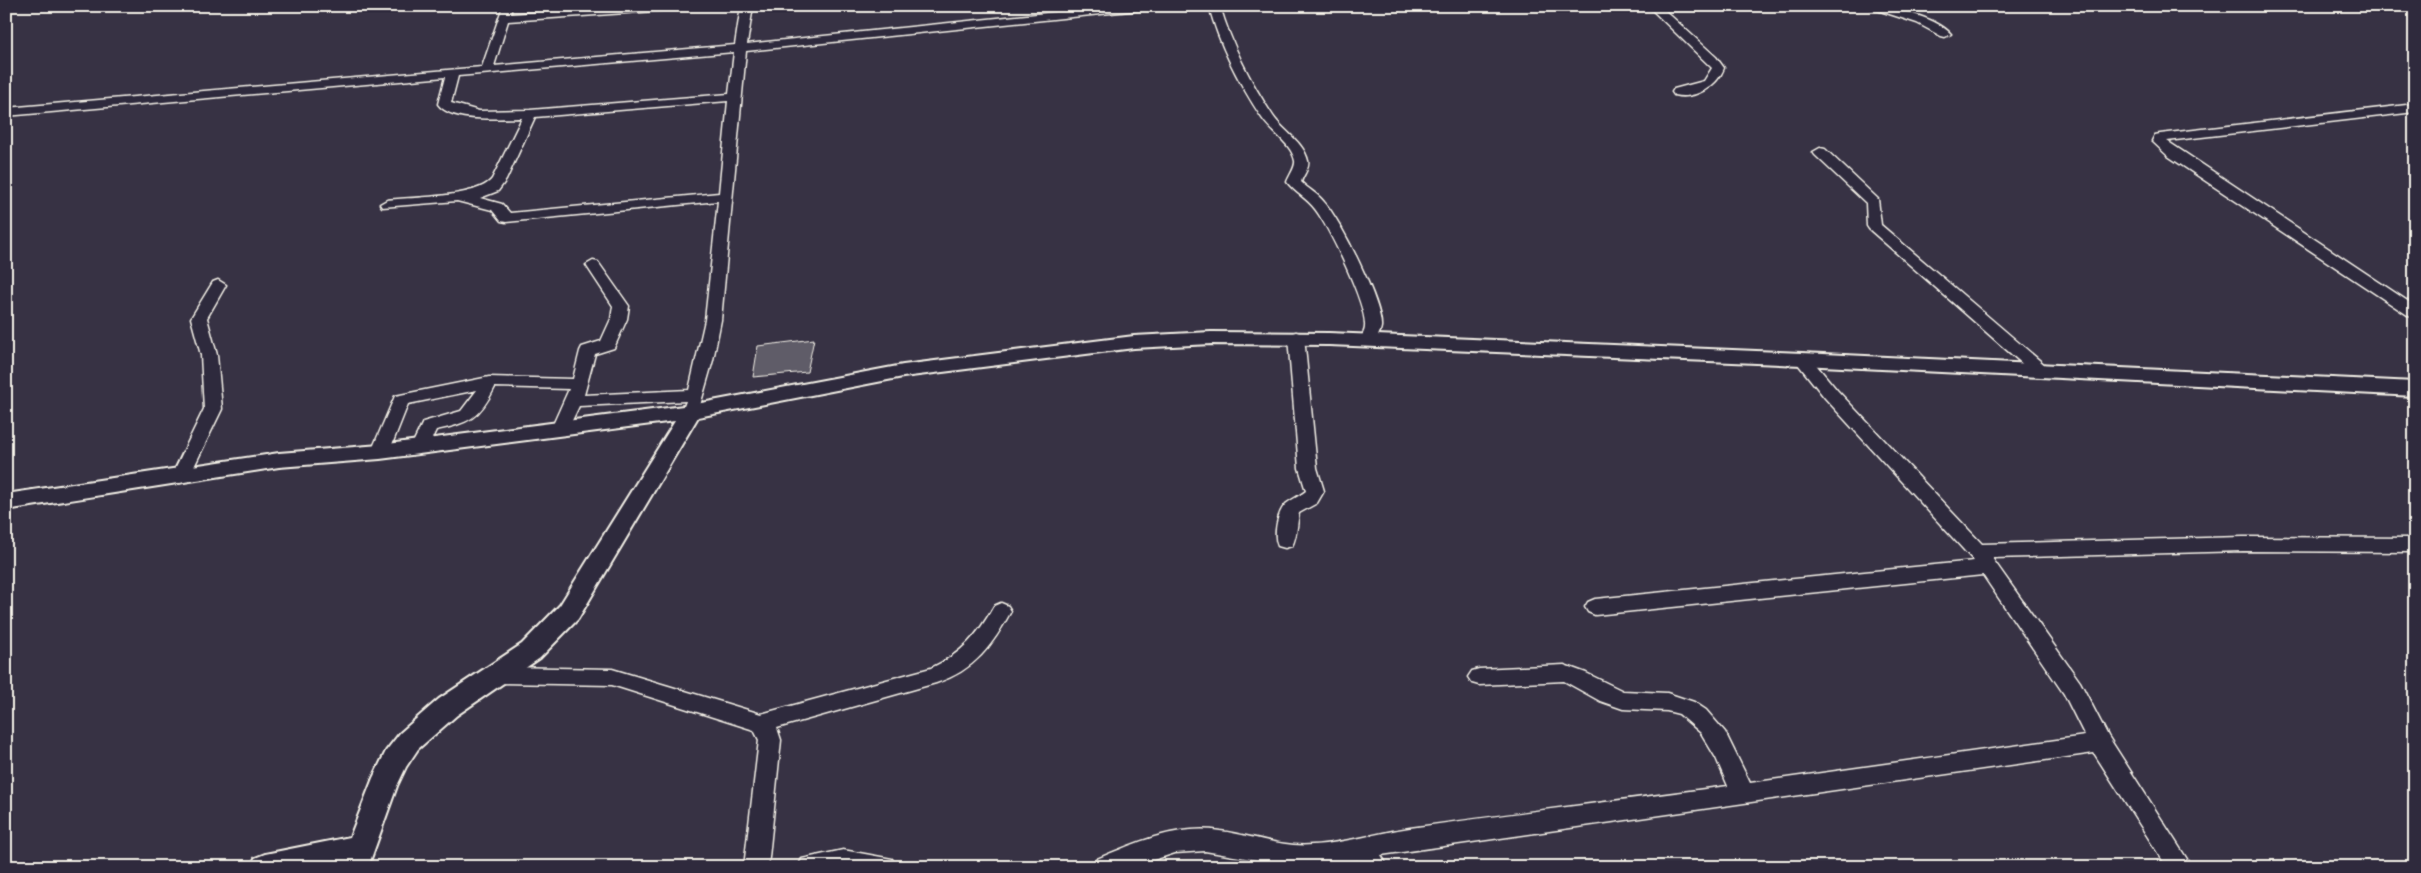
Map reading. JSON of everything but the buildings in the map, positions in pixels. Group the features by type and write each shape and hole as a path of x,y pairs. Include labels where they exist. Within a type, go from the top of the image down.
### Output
{"street":[{"path":"486,69 505,12 684,6"},
{"path":"266,867 356,858 383,786 396,759 409,741 448,707 531,651 569,612 692,403 705,360 713,320 740,48 747,6"},
{"path":"6,112 740,48 1072,10 1149,6"},
{"path":"1214,6 1223,32 1263,110 1273,125 1293,145 1302,160 1302,166 1297,172 1294,182 1304,194 1323,209 1358,280 1372,315 1373,327 1367,341"},
{"path":"1653,6 1712,60 1718,68 1716,75 1707,86 1678,92"},
{"path":"1870,6 1921,22 1945,34"},
{"path":"453,72 444,104 449,108 479,116 530,114 735,97"},
{"path":"2414,108 2160,138 2159,141 2173,153 2415,313"},
{"path":"387,204 476,195 494,188 530,114"},
{"path":"1820,152 1873,202 1874,226 2040,370"},
{"path":"458,196 497,207 506,218 726,196"},
{"path":"561,427 580,384 588,351 608,344 619,319 620,306 593,265"},
{"path":"180,477 213,409 209,355 199,318 218,285"},
{"path":"1285,541 1285,531 1291,510 1310,499 1316,490 1315,481 1308,468 1296,337"},
{"path":"6,502 180,477 279,460 380,452 561,427 692,403 903,370 1134,342 1296,337 1802,358 2415,389"},
{"path":"1802,358 1831,394 1982,559 2072,688 2100,743 2180,867"},
{"path":"380,452 401,400 489,382 580,384"},
{"path":"421,445 428,426 470,415 480,403 489,382"},
{"path":"571,401 692,403"},
{"path":"1594,607 1982,559 2243,544 2415,545"},
{"path":"761,723 936,675 960,664 980,647 1001,611"},
{"path":"1479,677 1564,673 1574,675 1606,694 1623,700 1673,703 1687,709 1700,718 1718,740 1743,793"},
{"path":"497,675 612,677 761,723 767,729 770,740 756,867"},
{"path":"1105,867 1132,854 1198,840 1218,841 1299,856 1314,856 1421,836 1442,836 2100,743"},
{"path":"1363,847 1376,867"},
{"path":"810,867 843,861 884,867"}]}
